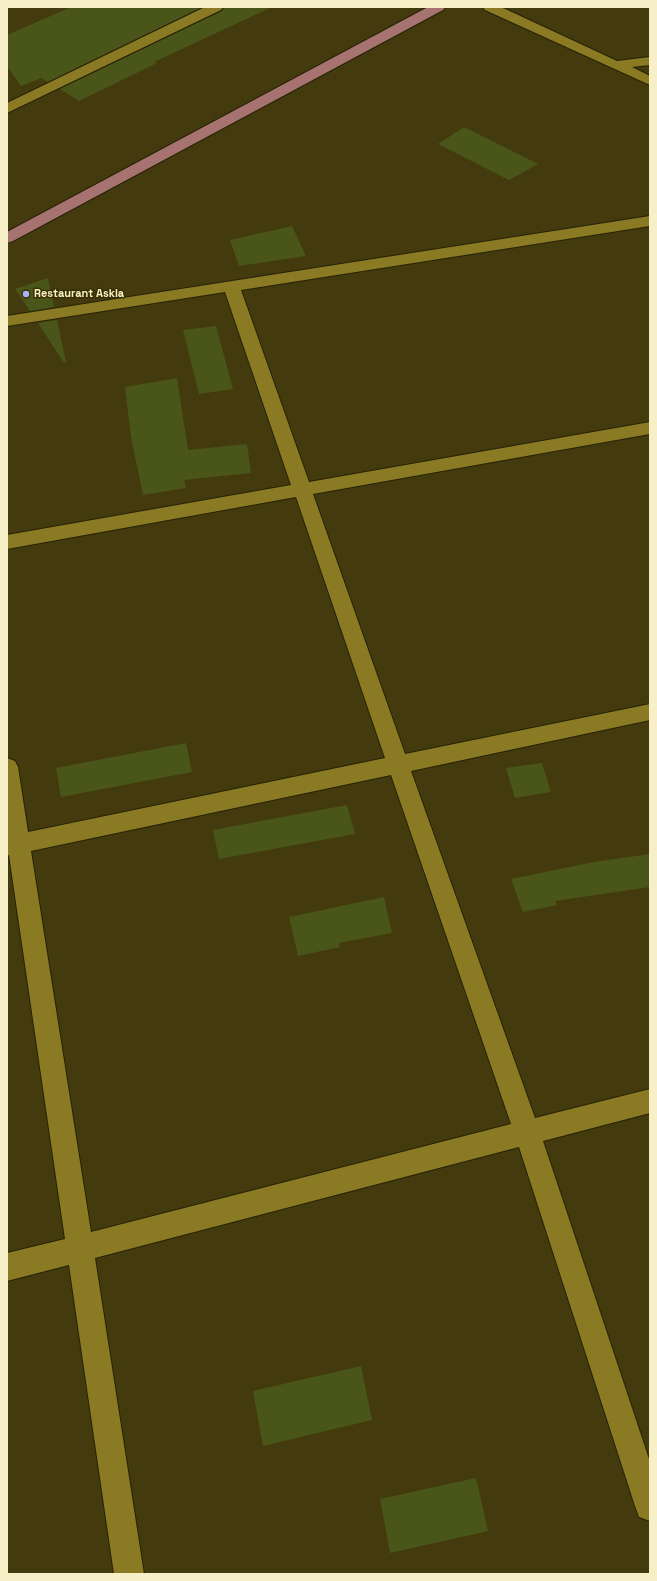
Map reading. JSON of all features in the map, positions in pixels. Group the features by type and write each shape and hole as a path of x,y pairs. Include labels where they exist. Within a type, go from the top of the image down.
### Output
{"main road":[{"path":"7,238 438,7"}],"street":[{"path":"7,109 216,7"},
{"path":"490,7 650,81"},
{"path":"615,65 650,60"},
{"path":"7,321 650,221"},
{"path":"230,286 526,1133 650,1506"},
{"path":"7,542 650,428"},
{"path":"13,845 650,712"},
{"path":"7,767 13,845 80,1249 128,1574"},
{"path":"7,1268 650,1101"}],"building":[{"path":"71,7 202,7 48,82 41,78 21,86 7,66 7,35"},
{"path":"224,7 272,7 154,62 157,63 79,101 60,89 222,11"},
{"path":"464,127 538,164 509,180 438,144"},
{"path":"292,226 306,256 239,266 230,240"},
{"path":"48,278 54,307 30,311 15,289"},
{"path":"57,320 66,362 64,363 38,323"},
{"path":"216,326 233,389 199,394 183,330"},
{"path":"177,378 188,450 247,444 251,473 184,480 186,488 143,495 131,437 125,387"},
{"path":"186,743 192,772 61,797 56,768"},
{"path":"542,763 551,792 515,798 506,768"},
{"path":"347,805 355,834 219,859 213,830"},
{"path":"650,854 650,887 555,901 557,905 523,912 511,879 594,862"},
{"path":"384,897 392,933 339,943 340,947 298,956 289,917"},
{"path":"361,1366 372,1420 263,1446 253,1391"},
{"path":"476,1478 488,1531 390,1553 380,1499"}],"place":[{"name":"Restaurant Askia","path":"26,294"}]}
